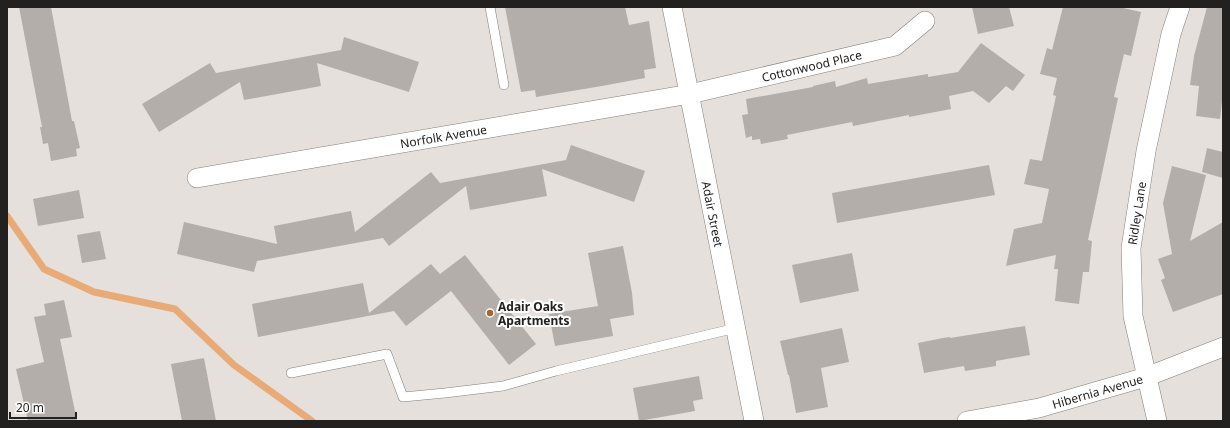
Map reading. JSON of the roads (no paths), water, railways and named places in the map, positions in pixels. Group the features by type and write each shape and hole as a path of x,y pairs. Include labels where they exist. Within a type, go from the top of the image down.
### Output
{"street":[{"name":"Adair Street","path":"672,7 754,421"},
{"name":"Ridley Lane","path":"1157,421 1132,316 1131,248 1146,152 1171,34 1180,7"},
{"name":"Cottonwood Place","path":"690,94 895,46 925,21"},
{"name":"Norfolk Avenue","path":"197,178 690,94"},
{"name":"Hibernia Avenue","path":"967,421 1039,408 1146,377 1223,347"}],"lane":[{"path":"490,7 504,85"},
{"path":"291,373 387,354 403,397 445,394 503,386 563,369 736,328"}],"waterway":[{"path":"7,216 44,269 94,292 175,309 234,365 312,421"}],"place":[{"name":"Adair Oaks Apartments","path":"490,313"}]}
